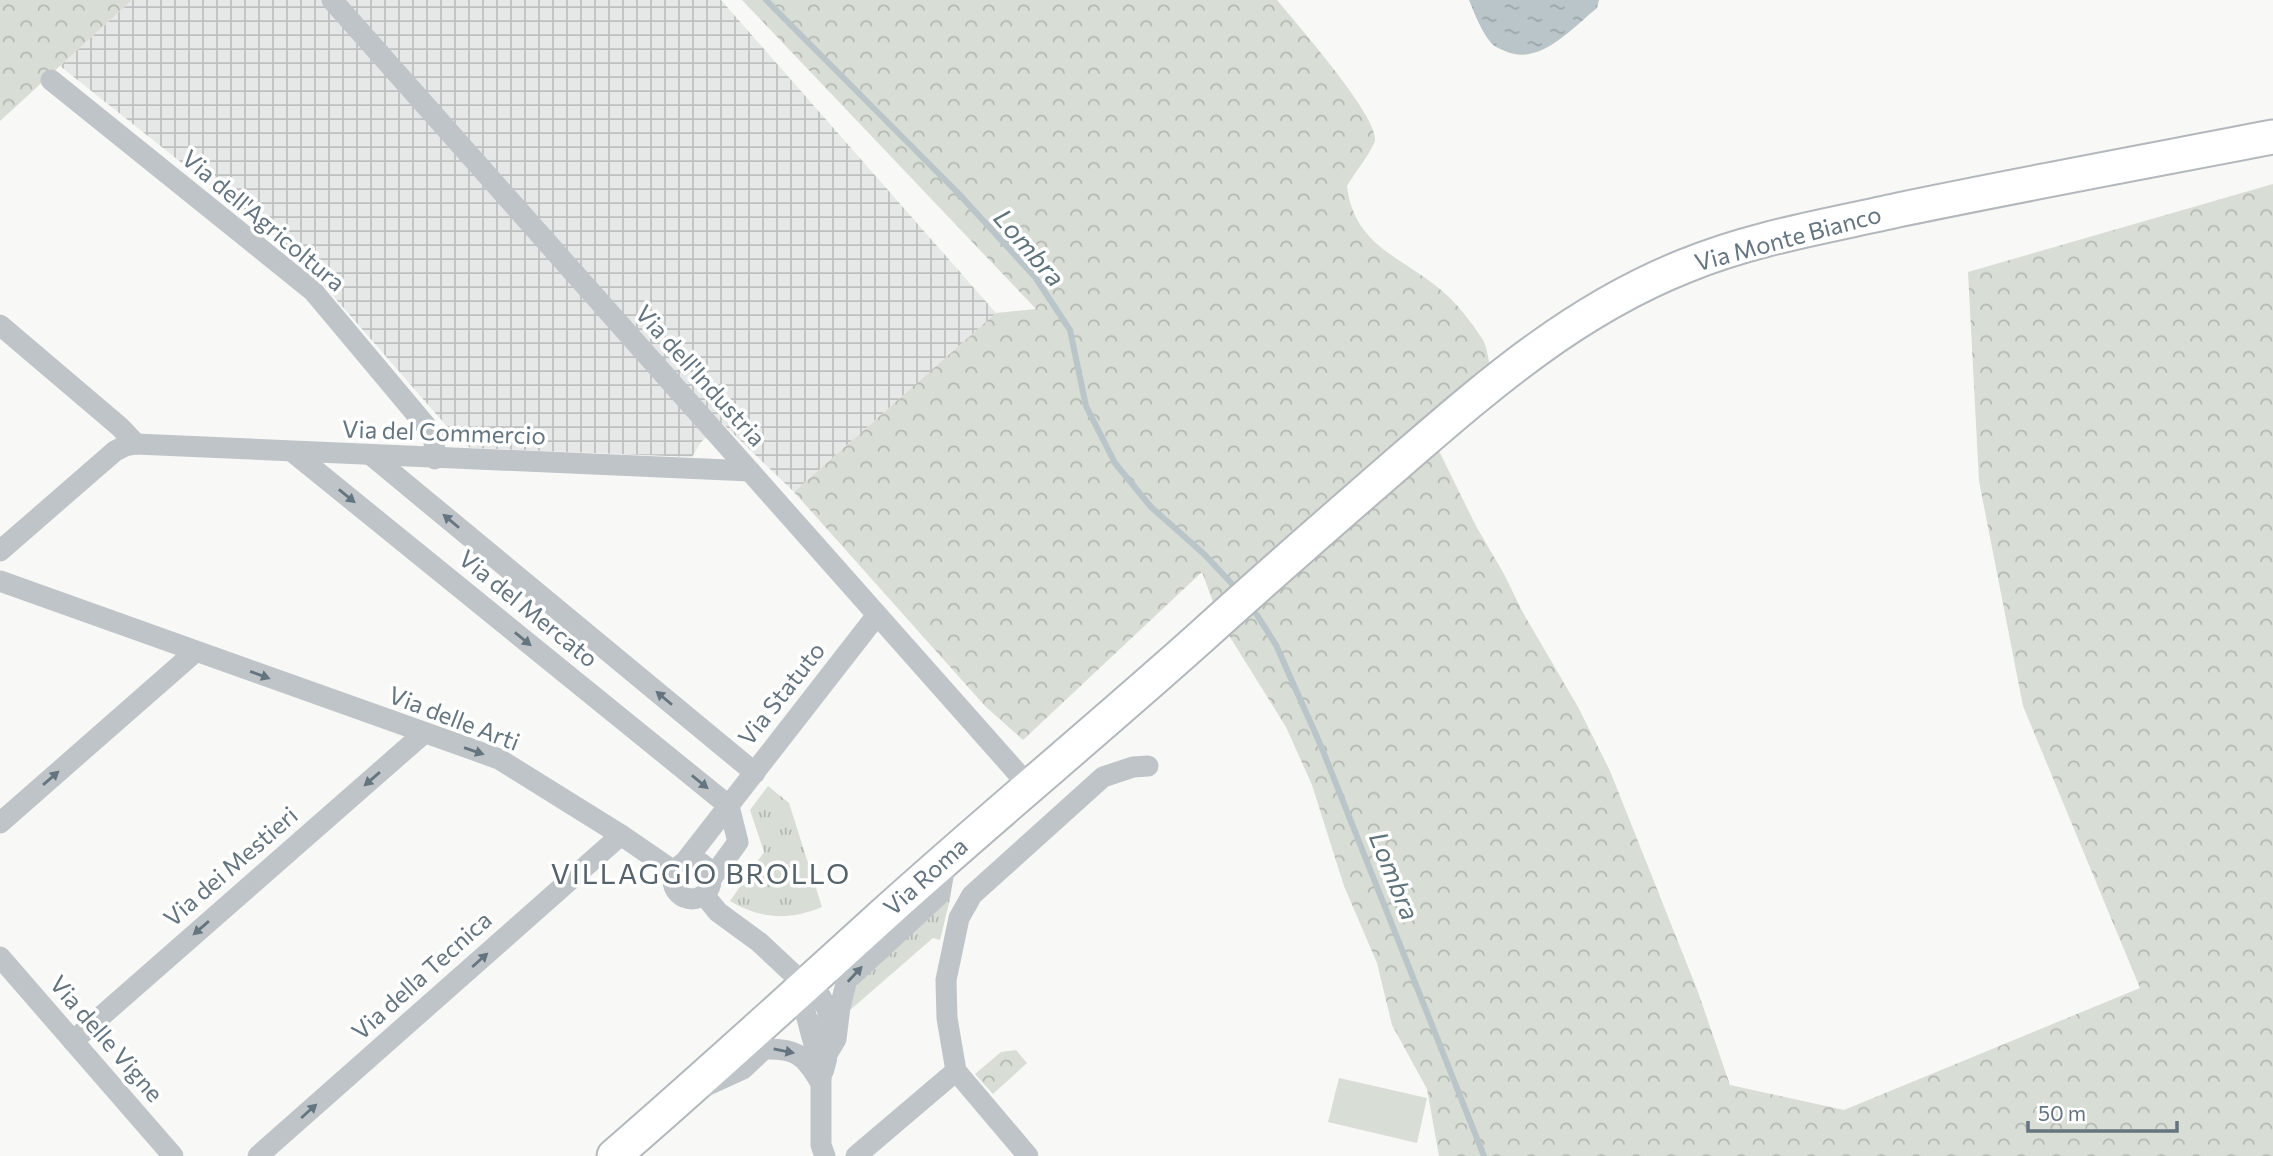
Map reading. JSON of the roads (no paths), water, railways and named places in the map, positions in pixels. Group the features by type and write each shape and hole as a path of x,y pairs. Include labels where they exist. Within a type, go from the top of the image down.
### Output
{"main road":[{"name":"Via Monte Bianco","path":"1241,600 1474,398 1546,341 1603,306 1683,266 1789,234 1984,192 2273,136"},
{"name":"Via Roma","path":"614,1156 1241,600"}],"street":[{"name":"Via dell'Industria","path":"332,0 1029,786"},
{"name":"Via dell'Agricoltura","path":"51,80 313,290 428,427 434,441 435,459"},
{"path":"0,325 120,427 136,444 115,451 0,551"},
{"name":"Via del Commercio","path":"136,444 750,471"},
{"name":"Via del Mercato","path":"294,453 729,806"},
{"name":"Via del Mercato","path":"372,456 755,773"},
{"name":"Via delle Arti","path":"0,581 499,759 679,868"},
{"name":"Via Statuto","path":"679,868 877,615"},
{"path":"0,823 195,652"},
{"name":"Via dei Mestieri","path":"72,1041 423,734"},
{"path":"1028,1156 956,1070 947,1018 946,980 959,918 972,895 1103,777 1133,767 1148,766"},
{"path":"729,806 738,842 707,887 692,899 680,895 674,884 679,868 690,862 701,864 706,868 707,887 718,912 759,942 821,997 828,1011 822,1071 821,1145 825,1156"},
{"name":"Via della Tecnica","path":"258,1156 621,835"},
{"path":"822,1071 836,1039 847,980 940,894 946,859"},
{"name":"Via delle Vigne","path":"0,957 173,1156"},
{"path":"681,1098 743,1069 764,1049 785,1049 802,1056 822,1071"},
{"path":"856,1156 956,1070"}],"water":[{"path":"1469,0 1599,0 1597,8 1566,35 1542,50 1518,55 1491,43"}],"waterway":[{"name":"Lombra","path":"766,0 958,193 1035,277 1070,330 1086,406 1115,463 1151,507 1204,554 1234,586"},
{"name":"Lombra","path":"1257,615 1276,645 1321,746 1484,1156"}],"district":[{"name":"VILLAGGIO BROLLO","path":"701,874"}]}
